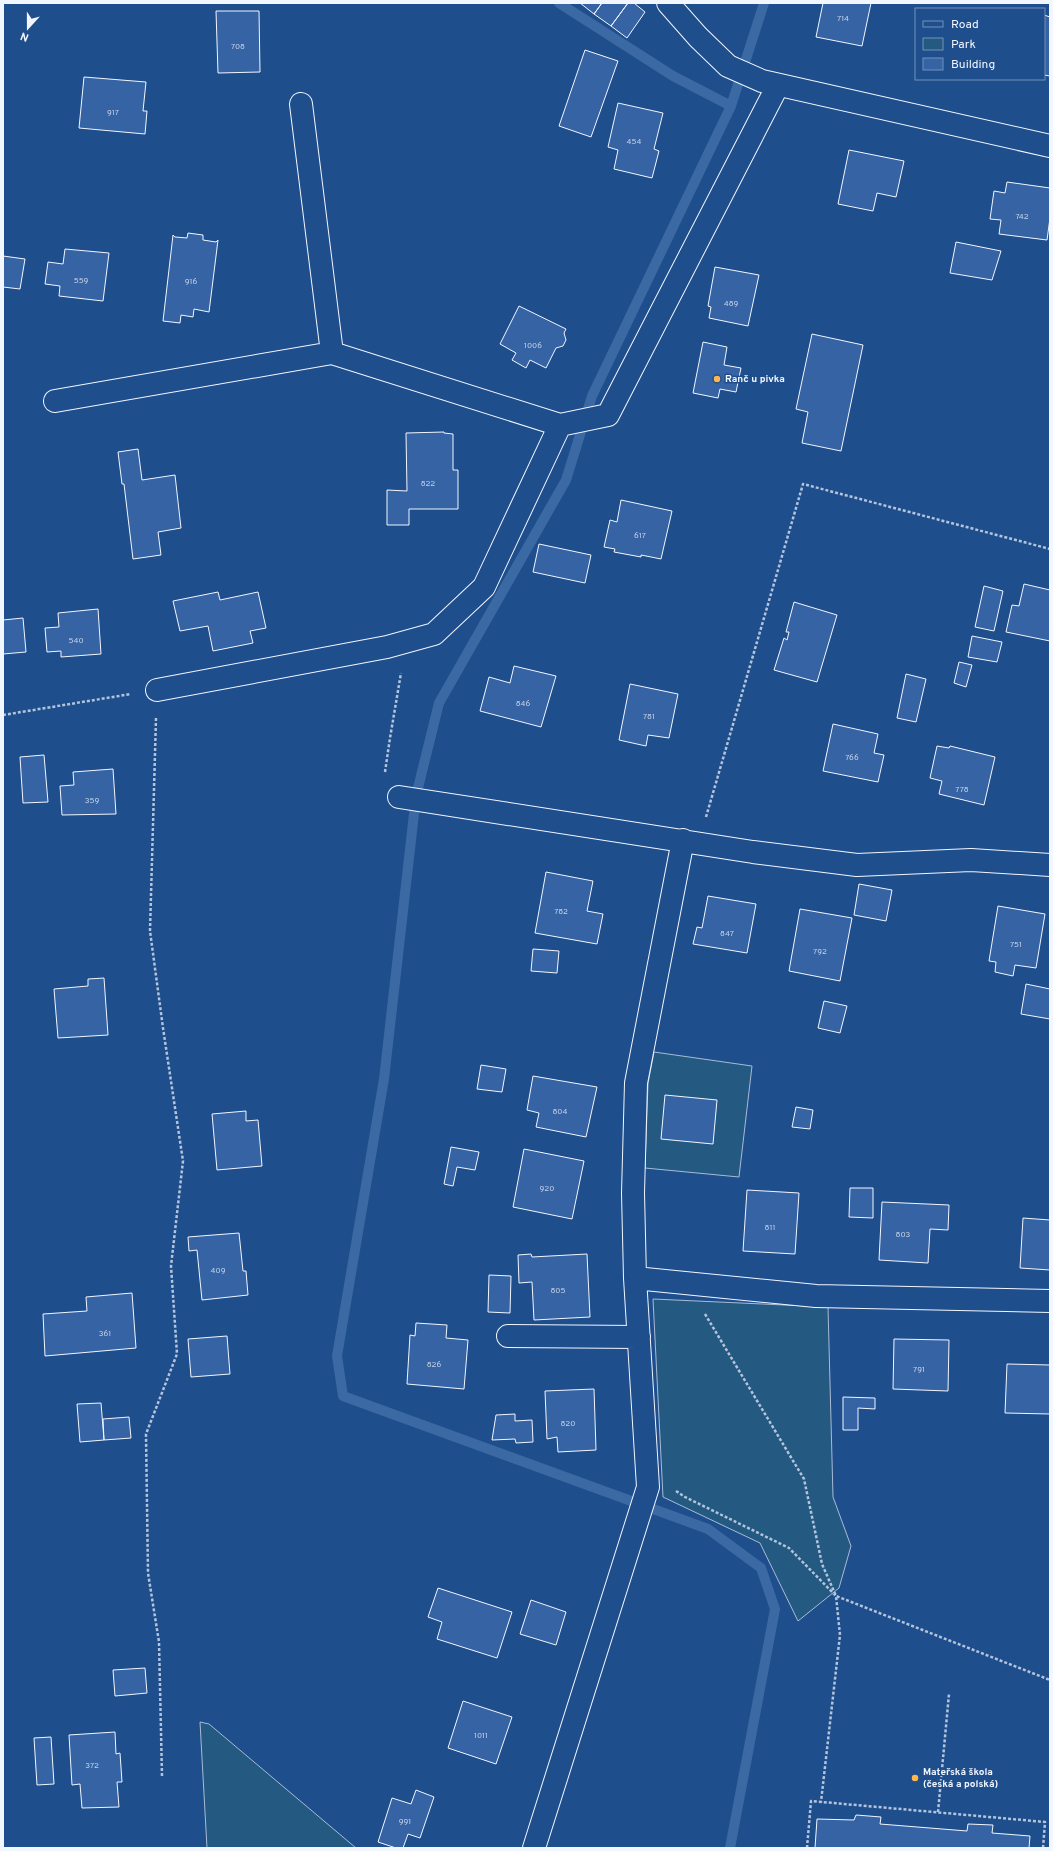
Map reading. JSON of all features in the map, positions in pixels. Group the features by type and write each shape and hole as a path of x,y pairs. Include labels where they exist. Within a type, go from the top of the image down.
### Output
{"street":[{"path":"668,3 698,37 728,66 770,83 1050,146"},
{"path":"55,401 332,353 560,425 608,415 770,83"},
{"path":"301,104 332,353"},
{"path":"157,690 387,647 434,634 484,587 560,425"},
{"path":"399,797 753,852 857,865 971,860 1050,865"},
{"path":"534,1848 634,1530 647,1479 635,1278 633,1193 636,1083 690,841"},
{"path":"635,1278 816,1296 1050,1301"},
{"path":"508,1336 639,1337"}],"path":[{"path":"690,841 802,484 1050,549"},
{"path":"399,797 384,784 398,689 409,641"},
{"path":"3,715 157,690 150,931 162,1028 184,1161 171,1266 177,1354 146,1434 148,1572 159,1642 162,1776"},
{"path":"686,1282 804,1479 822,1564 836,1596 840,1635 821,1802"},
{"path":"647,1479 790,1548 836,1596 1050,1680"},
{"path":"938,1812 949,1694"},
{"path":"807,1848 811,1801 1045,1822 1043,1848"}],"green space":[{"path":"654,1052 752,1066 739,1177 645,1168 648,1083"},
{"path":"653,1299 828,1307 833,1497 851,1546 839,1588 798,1621 760,1543 663,1497"},
{"path":"200,1722 209,1724 356,1848 207,1848"}],"building":[{"path":"580,3 602,3 594,14"},
{"path":"602,3 628,3 611,26 594,14"},
{"path":"628,3 634,3 645,12 627,38 611,26"},
{"path":"823,3 871,3 862,46 816,37"},
{"path":"216,11 259,11 260,72 218,73"},
{"path":"1045,15 1050,17 1050,76 1045,75"},
{"path":"585,50 618,61 591,137 559,126"},
{"path":"84,77 146,82 143,111 147,111 145,134 79,128"},
{"path":"618,103 663,113 654,149 659,151 652,178 614,169 618,150 608,147"},
{"path":"849,150 904,161 896,197 877,193 873,211 838,204"},
{"path":"1007,182 1050,188 1050,218 1047,240 999,234 1001,220 990,219 994,191 1005,193"},
{"path":"188,233 203,235 203,240 216,242 218,240 209,312 194,309 193,317 181,315 180,323 163,321 173,235 175,237 187,238"},
{"path":"956,242 1001,251 992,280 950,273"},
{"path":"65,249 109,253 103,301 59,296 60,286 45,284 48,262 63,264"},
{"path":"3,256 25,259 20,289 3,287"},
{"path":"715,267 759,275 748,326 709,318 711,307 708,306"},
{"path":"519,306 566,329 564,333 566,340 563,346 556,348 546,368 530,360 526,368 512,360 516,353 500,344"},
{"path":"812,334 863,345 841,451 802,443 808,412 796,409"},
{"name":"Ranč u pivka","path":"703,342 727,347 724,365 741,368 736,392 720,389 718,398 693,393"},
{"path":"444,432 453,434 453,470 458,470 458,509 409,509 409,525 387,525 387,490 407,491 406,433"},
{"path":"138,449 142,480 175,475 181,528 158,532 161,555 133,559 124,484 122,484 118,452"},
{"path":"621,500 672,511 661,559 614,552 615,549 604,547 610,520 617,522"},
{"path":"539,544 591,555 585,583 533,572"},
{"path":"1024,584 1050,590 1050,641 1006,632 1012,605 1019,606"},
{"path":"984,586 1003,591 994,631 975,627"},
{"path":"218,592 220,600 258,592 266,628 250,631 253,643 213,651 208,626 180,631 173,601"},
{"path":"794,602 837,615 817,682 774,670 784,638 787,640 789,632 786,632"},
{"path":"98,609 101,654 61,657 61,651 47,652 45,628 59,627 58,613"},
{"path":"23,618 26,652 3,654 3,620"},
{"path":"972,636 1002,642 997,662 968,657"},
{"path":"959,662 972,665 966,687 954,683"},
{"path":"514,666 556,676 541,727 480,711 489,677 510,683"},
{"path":"906,674 926,679 916,722 897,718"},
{"path":"630,684 678,694 669,738 648,735 646,746 619,740"},
{"path":"833,724 878,734 874,753 884,755 878,782 823,771"},
{"path":"937,746 949,748 950,746 995,757 984,805 939,794 942,781 930,778"},
{"path":"44,755 48,802 23,803 20,757"},
{"path":"113,769 116,814 62,815 60,786 74,785 73,772"},
{"path":"546,872 593,881 587,911 603,914 597,944 535,933"},
{"path":"859,884 892,890 886,921 854,915"},
{"path":"708,896 756,904 747,953 693,944 697,927 702,928"},
{"path":"998,906 1045,914 1036,968 1015,965 1013,976 995,972 996,962 989,961"},
{"path":"800,909 852,918 840,981 789,971"},
{"path":"533,949 559,951 557,973 531,971"},
{"path":"104,978 108,1035 58,1038 54,989 88,986 88,979"},
{"path":"1026,984 1050,989 1050,1019 1021,1014"},
{"path":"824,1001 847,1006 840,1033 818,1028"},
{"path":"481,1065 506,1069 502,1092 477,1089"},
{"path":"533,1076 597,1087 586,1137 536,1127 539,1113 527,1110"},
{"path":"665,1095 717,1100 713,1144 661,1139"},
{"path":"796,1107 813,1110 810,1129 792,1127"},
{"path":"246,1111 246,1121 258,1120 262,1166 217,1170 212,1114"},
{"path":"451,1147 479,1152 475,1170 457,1167 453,1186 444,1184"},
{"path":"524,1149 584,1161 572,1219 513,1207"},
{"path":"850,1188 873,1188 873,1218 849,1217"},
{"path":"747,1190 799,1193 795,1254 743,1251"},
{"path":"882,1202 949,1205 948,1230 930,1229 928,1263 879,1260"},
{"path":"1023,1218 1050,1220 1050,1270 1020,1268"},
{"path":"239,1233 243,1271 246,1271 248,1295 202,1300 197,1250 189,1251 188,1237"},
{"path":"531,1254 532,1257 587,1254 590,1317 534,1320 532,1282 519,1283 518,1255"},
{"path":"489,1275 511,1276 510,1313 488,1312"},
{"path":"132,1293 136,1348 45,1356 43,1314 87,1311 86,1297"},
{"path":"416,1323 447,1325 446,1338 468,1340 464,1389 407,1384 410,1335 415,1336"},
{"path":"227,1336 230,1374 191,1377 188,1339"},
{"path":"894,1339 949,1340 948,1391 893,1389"},
{"path":"1007,1364 1050,1365 1050,1414 1005,1413"},
{"path":"594,1389 596,1450 558,1452 557,1437 547,1439 545,1391"},
{"path":"843,1397 875,1398 875,1409 858,1408 858,1430 843,1430"},
{"path":"101,1403 104,1440 80,1442 77,1404"},
{"path":"515,1414 515,1421 532,1420 533,1442 516,1443 515,1439 492,1440 496,1415"},
{"path":"129,1417 131,1438 104,1440 103,1419"},
{"path":"438,1588 512,1612 497,1658 437,1639 442,1622 428,1617"},
{"path":"531,1600 566,1612 556,1645 520,1634"},
{"path":"145,1668 147,1693 115,1696 113,1670"},
{"path":"463,1701 512,1717 496,1764 448,1748"},
{"path":"115,1732 116,1754 120,1753 122,1782 117,1782 119,1807 82,1808 80,1784 72,1785 69,1735"},
{"path":"51,1737 54,1784 37,1785 34,1738"},
{"path":"416,1790 434,1797 420,1838 408,1834 403,1848 396,1848 378,1842 392,1798 411,1804"},
{"path":"856,1815 881,1817 880,1824 967,1831 968,1824 993,1825 992,1833 1030,1836 1029,1848 815,1848 817,1819 854,1820"}],"waterway":[{"path":"559,3 673,76 731,106 592,396 566,480 439,703 416,796 384,1079 337,1356 343,1396 708,1529 761,1568 775,1609 730,1848"},
{"path":"731,106 764,3"}],"place":[{"name":"Ranč u pivka","path":"717,379"},
{"name":"Mateřská škola (česká a polská)","path":"915,1778"}]}
